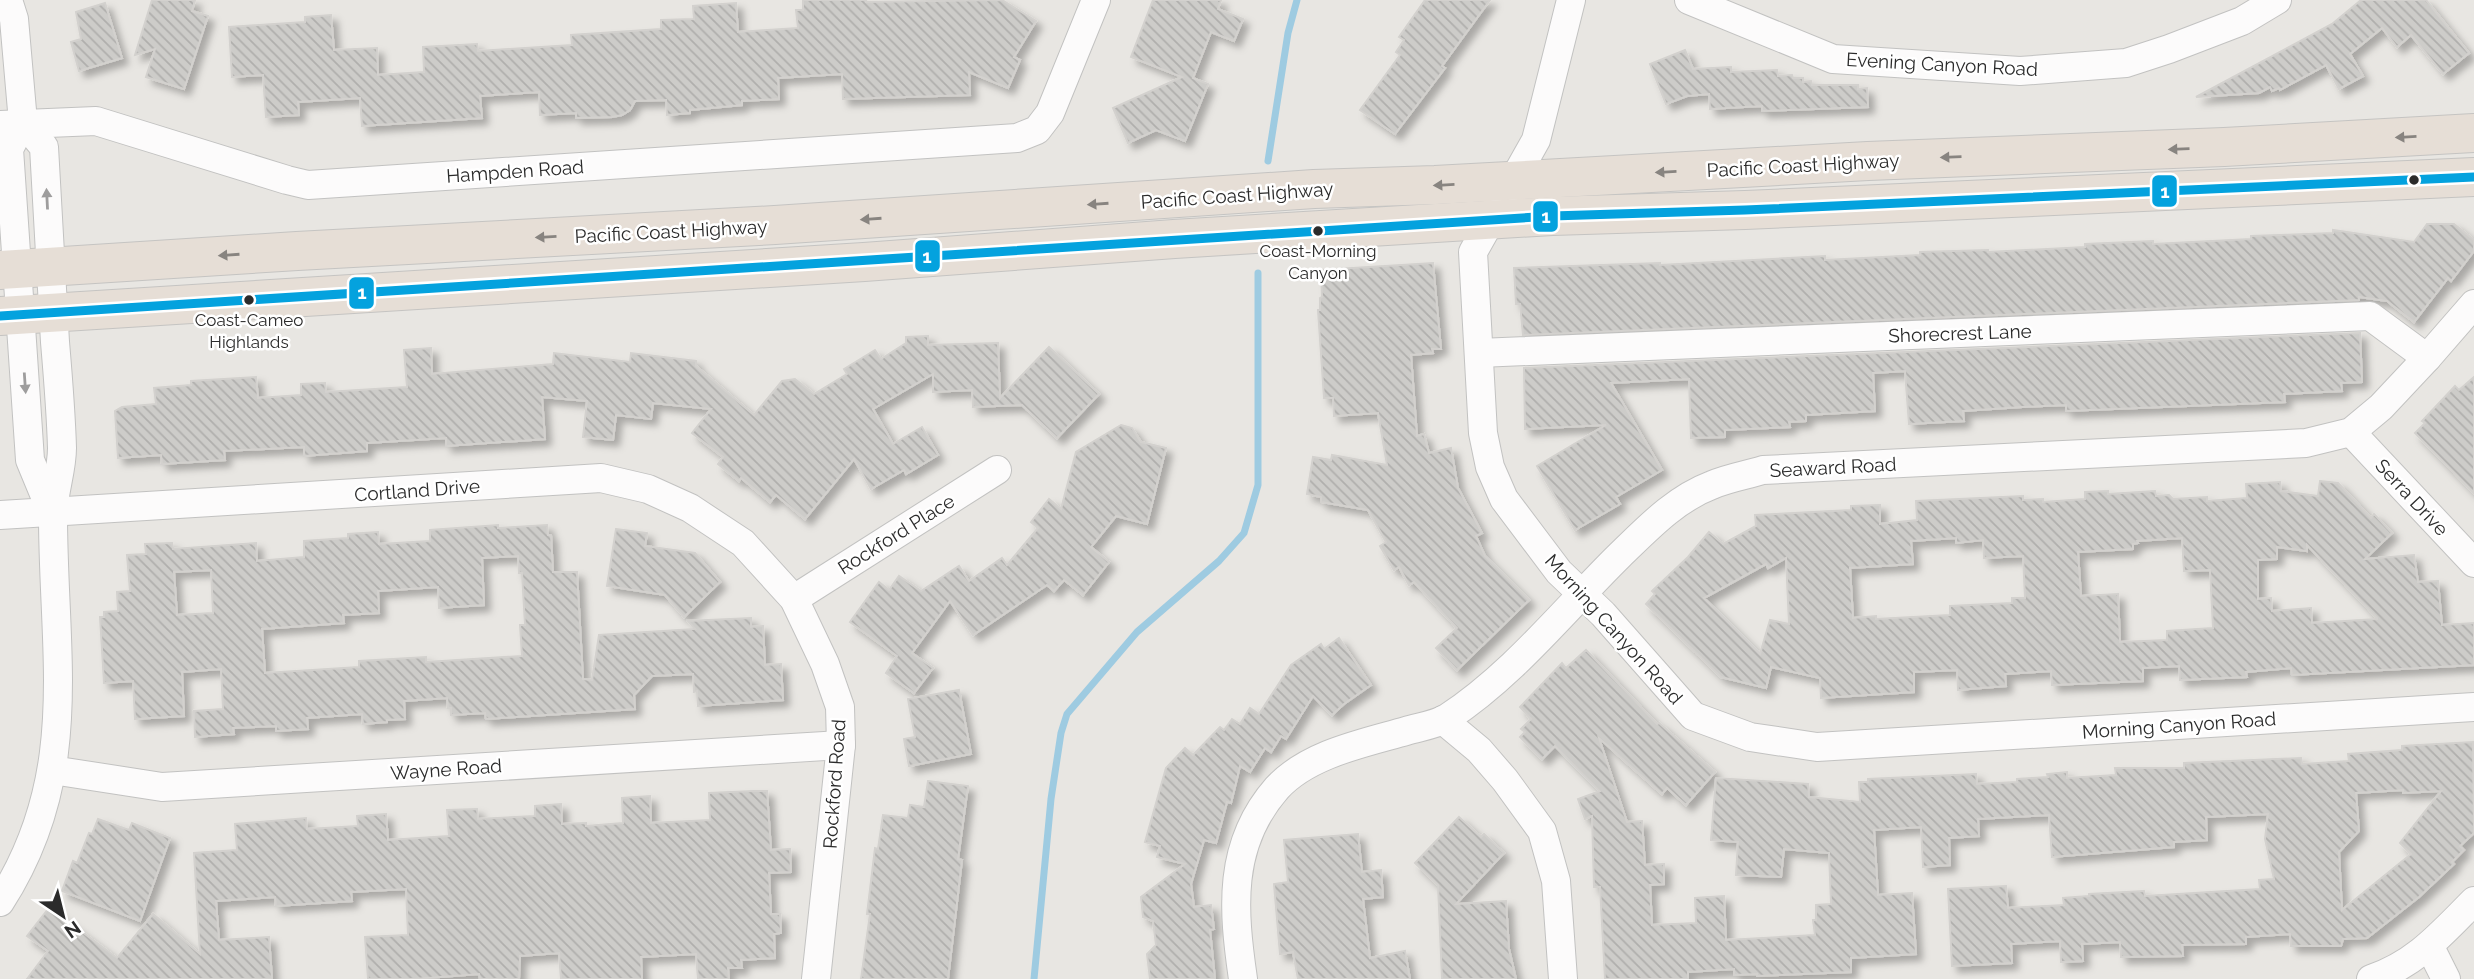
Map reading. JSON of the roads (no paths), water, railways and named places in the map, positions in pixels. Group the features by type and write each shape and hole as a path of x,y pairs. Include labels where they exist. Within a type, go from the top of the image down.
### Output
{"highway":[{"name":"Pacific Coast Highway","path":"23,269 775,225 1314,189 1512,181 1856,161 2224,147 2464,128"},
{"name":"Pacific Coast Highway","path":"25,314 864,262 1490,219 2474,177"}],"street":[{"path":"0,902 12,884 45,803 52,770 59,693 52,513 30,460 23,269 9,149 14,19 8,0"},
{"name":"Hampden Road","path":"11,124 96,121 308,185 1017,138 1037,130 1050,113 1096,0"},
{"name":"Morning Canyon Road","path":"1571,0 1536,140 1490,219 1472,258 1483,433 1490,467 1504,499 1559,572 1603,614 1693,716 1750,737 1817,747 2474,707"},
{"name":"Evening Canyon Road","path":"1689,0 1833,59 2021,71 2126,63 2242,21 2277,0"},
{"name":"Seaward Road","path":"1243,979 1235,926 1240,858 1248,833 1277,789 1296,772 1334,754 1443,720 1481,693 1662,514 1712,485 1763,470 2306,443 2351,432 2381,407 2474,304"},
{"name":"Shorecrest Lane","path":"1479,353 2370,316 2427,358"},
{"name":"Serra Drive","path":"2351,432 2474,563"},
{"name":"Rockford Place","path":"794,598 997,470"},
{"name":"Cortland Drive","path":"0,515 601,478 648,489 691,508 743,543 794,598"},
{"name":"Rockford Road","path":"794,598 825,664 839,707 841,745 816,979"},
{"path":"1443,720 1479,750 1505,780 1542,831 1556,881 1563,979"},
{"name":"Wayne Road","path":"52,770 162,787 841,745"},
{"path":"2371,979 2385,974 2430,947 2474,901"},
{"path":"2430,947 2446,979"}],"waterway":[{"path":"1268,161 1288,33 1297,0"},
{"path":"1034,979 1051,799 1061,733 1067,714 1137,632 1219,561 1244,533 1258,485 1258,273"}],"place":[{"name":"Coast-Morning Canyon","path":"1318,231"},
{"name":"Coast-Cameo Highlands","path":"249,300"}]}
